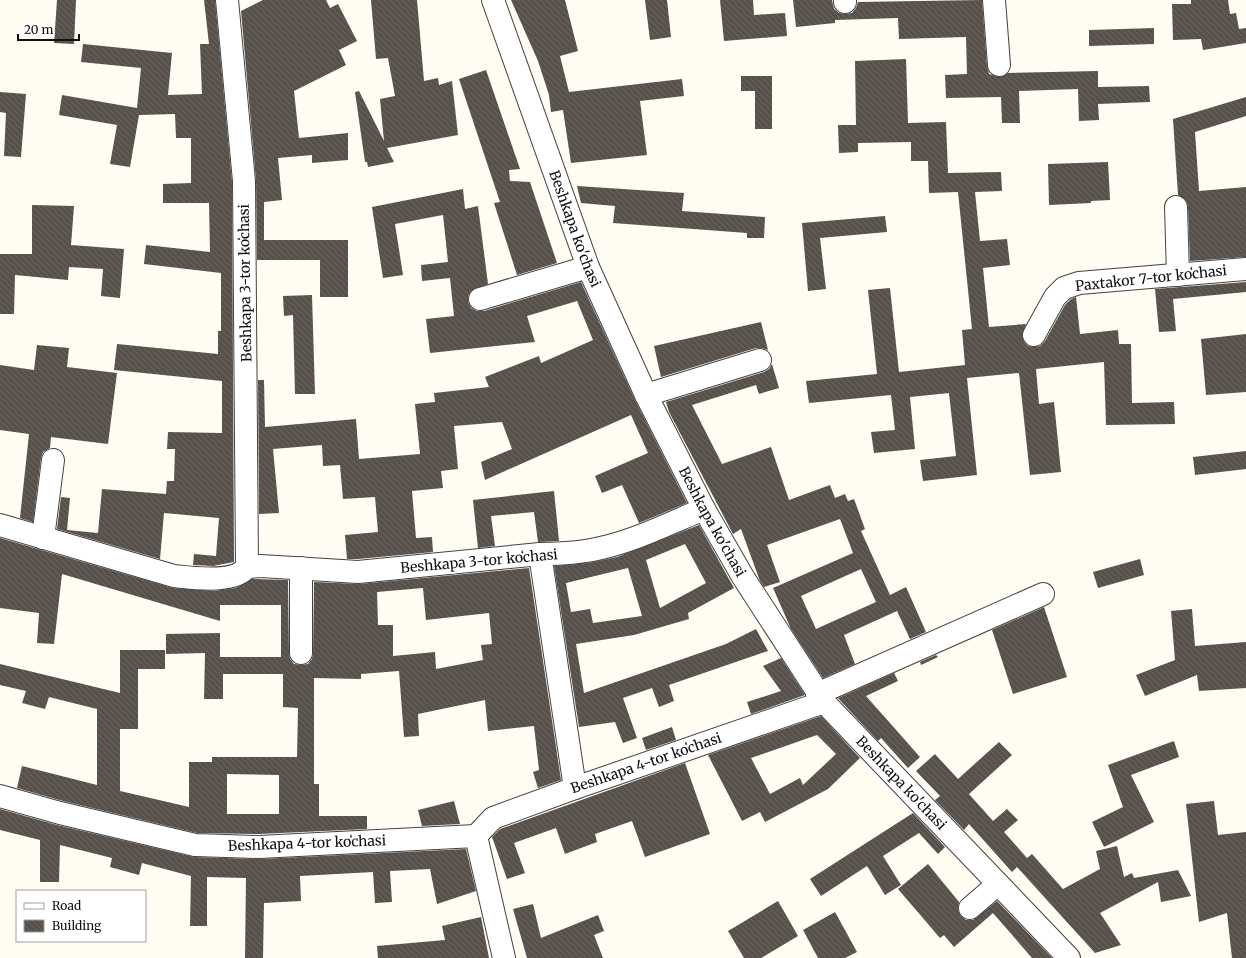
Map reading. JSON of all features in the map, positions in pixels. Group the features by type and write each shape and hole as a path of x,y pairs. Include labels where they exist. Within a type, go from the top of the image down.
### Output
{"street":[{"name":"Beshkapa 3-tor koʻchasi","path":"227,0 244,181 247,567 301,568 358,572 540,554 567,554 602,548 640,535 704,509"},
{"name":"Beshkapa ko'chasi","path":"492,0 588,267 646,395 704,509 743,577 820,698 1069,958"},
{"path":"994,0 999,66"},
{"path":"1176,207 1178,275"},
{"path":"480,299 588,267"},
{"name":"Paxtakor 7-tor koʻchasi","path":"1034,334 1055,297 1064,288 1079,283 1246,269"},
{"path":"646,395 760,360"},
{"path":"43,538 53,460"},
{"path":"0,525 174,576 200,579 235,576 244,572 247,567"},
{"path":"540,554 575,788"},
{"path":"301,568 301,653"},
{"name":"Beshkapa 4-tor koʻchasi","path":"0,796 60,813 195,845 259,847 476,836 493,818 820,698 1043,594"},
{"path":"476,836 504,958"},
{"path":"970,908 998,884"}],"building":[{"path":"57,0 76,0 74,44 54,43"},
{"path":"204,0 215,0 232,182 234,562 213,566 193,565 194,554 216,556 219,518 164,513 160,559 57,529 61,497 70,498 67,530 98,533 102,489 166,494 167,481 174,481 175,449 167,449 168,432 222,433 222,381 114,370 117,344 218,354 218,331 221,331 221,273 144,264 146,245 210,252 209,203 163,203 163,184 191,183 191,138 176,138 175,114 139,115 130,167 110,164 117,125 59,115 62,95 137,108 141,68 81,62 83,44 172,53 168,95 202,94 200,44 209,44"},
{"path":"263,0 326,0 330,8 338,4 357,41 339,50 346,65 294,91 299,138 348,133 348,160 312,163 312,155 278,158 282,200 264,202 264,240 348,240 348,297 320,297 320,260 257,260 256,180 241,11"},
{"path":"371,0 417,0 424,81 438,78 439,85 452,81 458,135 387,148 394,162 368,167 367,162 365,162 355,92 359,91 384,141 380,99 395,96 388,58 376,59"},
{"path":"511,0 565,0 578,51 560,56 569,92 682,79 684,96 640,101 647,155 571,163 563,110 551,112 549,95 538,61"},
{"path":"645,0 667,0 671,37 650,40"},
{"path":"720,0 753,0 754,15 785,13 787,36 724,41"},
{"path":"793,0 832,0 834,9 839,13 845,14 852,13 858,2 982,0 987,66 989,74 1000,77 1008,73 1098,71 1098,87 1149,86 1150,102 1098,104 1099,120 1079,121 1078,89 1019,91 1020,123 1002,123 1001,97 946,98 945,75 967,74 966,37 899,39 898,18 835,20 835,23 796,27"},
{"path":"1191,0 1228,0 1230,14 1236,13 1239,29 1246,28 1246,43 1203,50 1201,39 1173,40 1172,4 1191,4"},
{"path":"1154,28 1154,44 1089,46 1089,30"},
{"path":"906,59 908,123 946,122 948,173 1001,172 1002,191 975,192 980,241 1007,239 1010,265 983,268 989,327 1026,324 1022,335 1024,342 1028,346 1040,346 1045,341 1065,305 1071,299 1076,297 1080,334 1118,330 1119,344 1131,344 1132,403 1174,402 1175,424 1106,425 1104,362 1036,369 1039,404 1054,402 1061,472 1030,475 1019,373 967,378 977,475 923,481 920,460 956,456 949,393 910,397 915,449 874,453 871,432 895,430 891,395 809,403 806,381 877,374 868,290 890,288 899,372 965,365 962,330 972,329 958,192 929,193 928,161 911,161 911,142 858,143 858,152 839,153 838,125 856,125 855,61"},
{"path":"486,70 520,169 509,170 510,181 530,182 557,263 517,275 494,203 500,202 459,79"},
{"path":"741,76 772,76 772,129 755,129 755,91 741,91"},
{"path":"0,92 26,94 21,157 4,156 6,113 0,112"},
{"path":"1246,97 1246,116 1195,132 1199,191 1246,187 1246,257 1190,261 1188,207 1186,200 1178,195 1173,119"},
{"path":"1108,162 1110,200 1091,201 1091,203 1049,205 1048,164"},
{"path":"577,186 684,193 682,211 765,217 764,238 747,238 747,233 613,223 615,206 581,203"},
{"path":"463,189 465,209 478,206 488,284 471,291 468,296 468,302 471,308 477,311 484,311 581,282 635,400 687,503 639,523 622,485 602,493 595,476 648,453 631,415 485,480 481,462 512,449 502,422 454,426 458,469 441,471 443,488 412,491 416,538 432,537 433,552 347,559 345,535 378,532 375,497 343,499 340,465 323,466 322,445 273,449 279,513 259,514 258,380 264,380 265,427 356,419 359,459 420,454 415,404 435,402 434,393 489,387 485,377 539,356 541,363 593,340 577,301 527,316 535,342 430,353 426,319 454,316 450,278 422,281 421,265 448,262 443,215 395,224 403,275 383,278 372,207"},
{"path":"32,205 74,206 71,245 124,249 120,298 101,296 103,269 69,267 68,280 15,275 14,314 0,314 0,254 32,254"},
{"path":"885,216 887,232 820,238 826,289 808,291 802,223"},
{"path":"1246,282 1246,292 1173,299 1176,331 1159,332 1155,289"},
{"path":"312,295 315,394 295,394 293,315 284,316 283,296"},
{"path":"761,322 768,350 756,348 661,377 654,346"},
{"path":"1246,334 1246,392 1206,395 1201,339"},
{"path":"37,345 69,348 67,367 117,373 108,444 51,437 50,448 43,452 41,458 33,522 20,518 29,434 0,430 0,365 34,370"},
{"path":"772,364 779,388 759,394 756,385 692,405 722,464 771,447 789,500 830,485 835,498 845,494 848,501 854,499 865,529 861,531 890,595 906,587 926,632 910,639 897,611 844,635 855,664 823,678 791,629 773,588 853,553 840,519 767,545 780,582 764,587 760,581 741,529 733,534 669,412 666,402 764,372 769,369","holes":["861,569 876,602 816,629 801,596"]},
{"path":"1246,451 1246,469 1195,475 1193,457"},
{"path":"554,491 559,541 538,542 534,512 491,516 495,546 478,548 473,500"},
{"path":"699,525 734,588 688,613 689,619 634,635 576,644 584,693 726,644 756,629 768,651 669,685 674,701 659,707 652,688 623,698 637,738 623,743 615,722 579,727 554,566 588,563 617,557","holes":["685,544 706,583 660,608 646,560","628,568 642,616 593,623 590,609 571,612 566,583"]},
{"path":"0,538 173,588 214,591 236,588 252,579 288,580 289,653 290,659 294,664 301,665 308,664 312,659 313,653 314,582 359,584 529,568 561,780 538,788 533,772 539,770 534,726 488,731 485,700 418,714 419,736 404,737 399,671 361,674 361,679 314,678 314,784 319,784 319,816 367,816 367,829 259,834 197,833 63,801 17,788 22,766 97,785 97,709 49,697 45,709 22,703 26,691 0,685 0,664 120,693 120,650 165,650 165,669 138,669 138,729 120,729 120,791 189,807 189,762 212,762 212,757 297,757 298,708 283,707 283,674 223,674 223,699 204,699 205,653 166,654 166,634 220,633 220,657 281,657 281,605 220,605 220,621 62,574 54,644 37,643 39,613 0,608","holes":["423,588 426,620 489,613 492,644 481,645 483,660 436,669 435,652 393,656 393,625 378,625 377,592","227,774 279,775 279,814 227,814"]},
{"path":"1140,559 1144,575 1098,588 1093,572"},
{"path":"1044,607 1067,677 1013,694 992,630"},
{"path":"1192,609 1195,646 1246,642 1246,688 1199,691 1197,675 1145,696 1136,675 1175,660 1171,611"},
{"path":"936,655 938,657 921,665 920,662"},
{"path":"781,658 805,695 751,714 747,702 781,691 763,666"},
{"path":"894,673 898,681 866,696 920,757 908,768 881,738 878,741 838,698"},
{"path":"821,716 860,758 828,789 765,822 760,812 742,821 708,755","holes":["817,735 836,754 803,785 800,778 770,794 751,758"]},
{"path":"672,727 676,740 646,750 642,738"},
{"path":"1174,741 1179,757 1131,775 1154,822 1104,847 1092,822 1123,807 1108,765"},
{"path":"999,742 1012,755 969,794 993,821 1007,809 1018,820 1004,832 1027,858 1032,854 1063,889 1100,869 1096,851 1117,846 1124,877 1132,873 1134,878 1178,870 1191,896 1161,902 1158,882 1100,913 1121,945 1095,953 1017,867 1012,872 969,824 964,830 935,800 940,796 916,771 935,754 958,779"},
{"path":"685,763 710,834 645,857 632,821 595,834 597,842 565,854 556,828 514,843 525,873 507,879 492,837 500,829"},
{"path":"454,801 460,824 422,826 418,810"},
{"path":"1214,801 1218,835 1246,832 1246,958 1232,958 1227,913 1199,922 1186,804"},
{"path":"0,809 57,825 194,857 260,859 466,849 476,891 437,904 430,869 390,871 392,902 375,903 373,872 300,876 301,901 264,903 263,958 245,958 246,878 207,877 207,926 190,926 191,876 142,863 139,875 110,867 112,858 60,845 59,882 40,882 40,840 0,830"},
{"path":"913,813 945,847 938,854 919,833 883,856 901,885 885,895 867,866 821,896 810,879"},
{"path":"928,864 959,902 958,910 961,916 966,920 973,920 997,901 1052,958 1032,958 993,913 954,947 944,935 940,938 898,889"},
{"path":"778,901 798,936 761,958 744,958 728,931"},
{"path":"533,904 541,938 598,915 604,931 594,935 603,958 527,958 513,909"},
{"path":"835,912 857,952 845,958 818,958 803,930"},
{"path":"481,917 489,958 378,958 377,946 445,940 442,926"}]}
